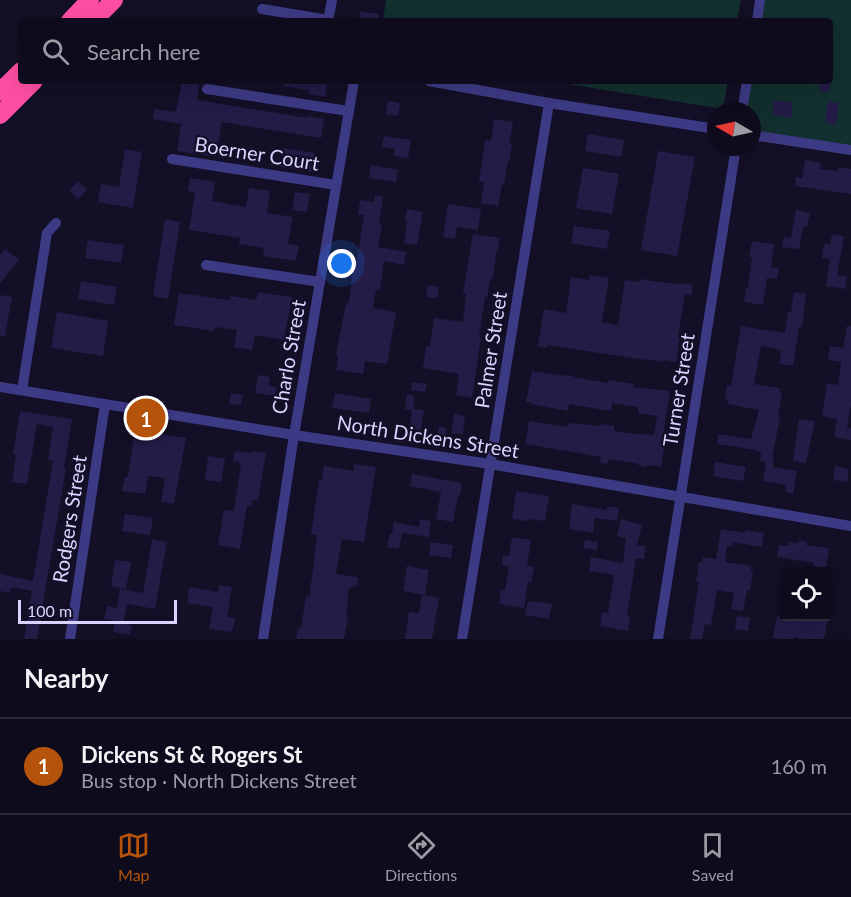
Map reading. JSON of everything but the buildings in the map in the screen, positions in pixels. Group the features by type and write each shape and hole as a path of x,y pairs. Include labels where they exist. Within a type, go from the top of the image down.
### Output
{"highway":[{"path":"73,18 90,0"},
{"path":"96,18 114,0"},
{"path":"0,92 18,74"},
{"path":"0,115 31,84"}],"street":[{"path":"328,18 332,0"},
{"path":"757,18 760,0"},
{"path":"262,9 316,18"},
{"name":"Charlo Street","path":"263,639 294,435 353,84"},
{"path":"445,84 707,128"},
{"path":"744,102 746,84"},
{"path":"207,89 348,111"},
{"name":"Palmer Street","path":"462,639 549,103"},
{"path":"761,136 851,150"},
{"name":"Turner Street","path":"658,639 735,156"},
{"name":"Boerner Court","path":"172,159 336,185"},
{"path":"22,390 47,233 56,223"},
{"path":"206,265 320,282"},
{"name":"North Dickens Street","path":"0,387 490,464 851,525"},
{"name":"Rodgers Street","path":"70,639 105,404"}],"green space":[{"path":"386,0 741,0 738,18 383,18"},
{"path":"760,0 851,0 851,150 761,136 761,102 744,102 746,84 833,84 833,18 757,18"},
{"path":"568,84 727,84 724,102 707,102 707,106"}],"place":[{"name":"Dickens St & Rogers St","path":"146,418"}]}
